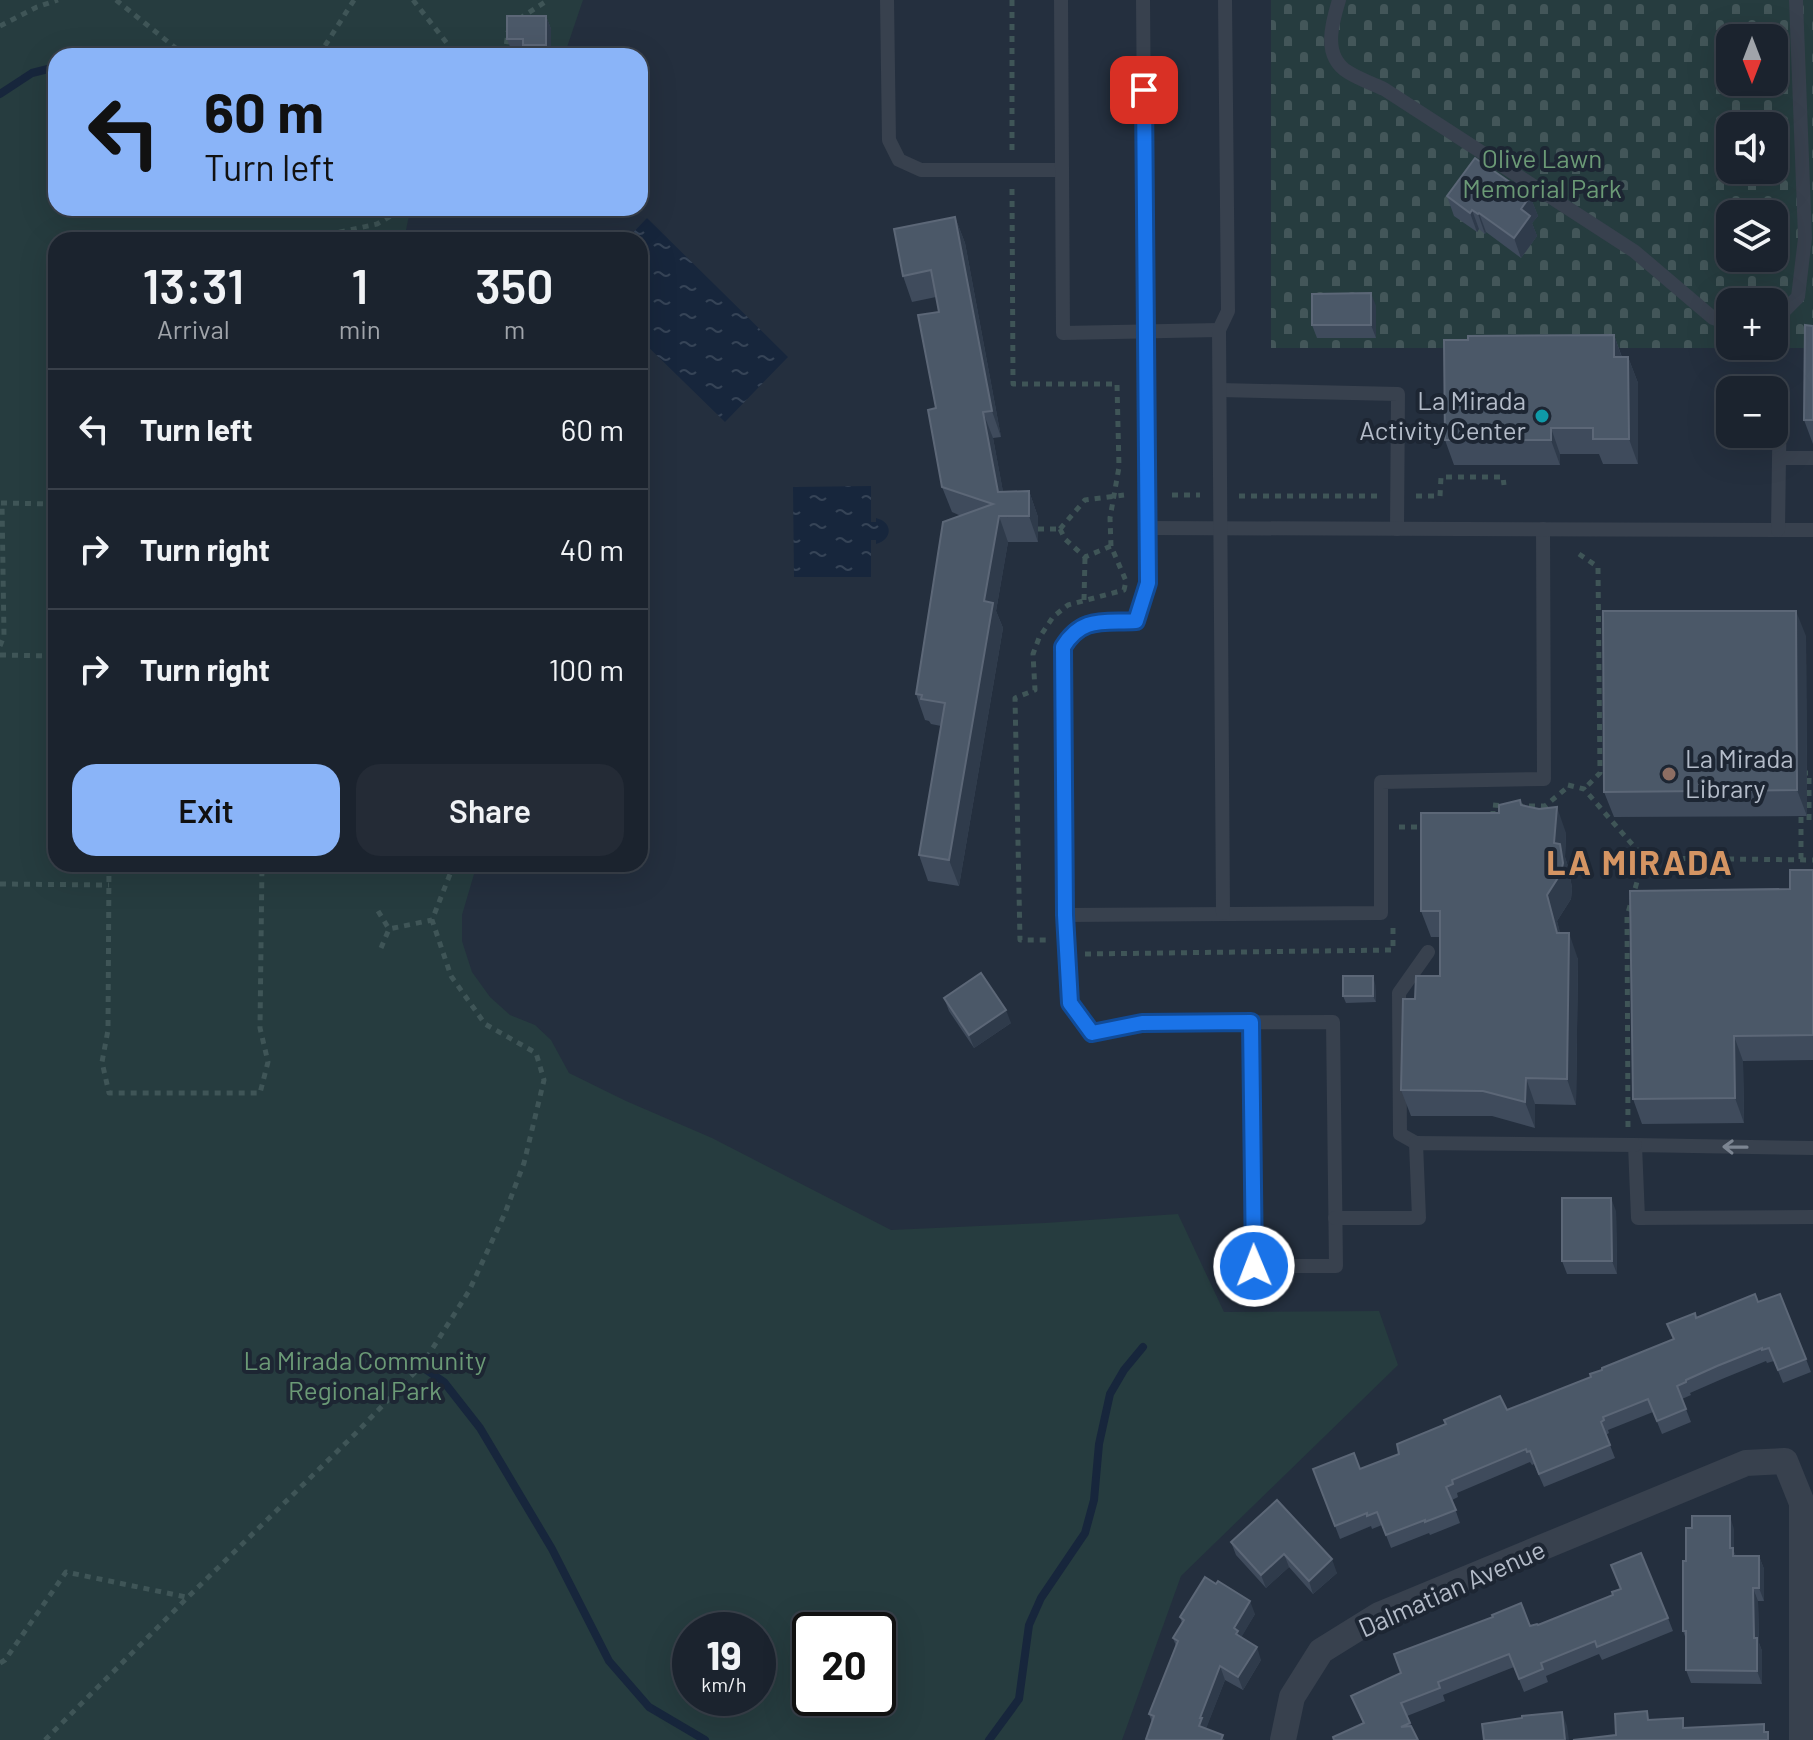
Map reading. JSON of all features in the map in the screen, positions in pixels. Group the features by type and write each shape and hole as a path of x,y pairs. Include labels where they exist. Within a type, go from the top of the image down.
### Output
{"street":[{"name":"Dalmatian Avenue","path":"1283,1740 1292,1697 1321,1651 1379,1615 1746,1463 1785,1461 1802,1503 1802,1740"}],"lane":[{"path":"887,0 889,140 899,160 921,170 1062,170"},
{"path":"1061,0 1063,333 1219,330"},
{"path":"1143,0 1148,583 1136,621 1085,624 1072,633 1063,647 1065,915 1070,1003 1092,1033 1142,1023 1251,1022 1333,1022 1336,1266 1254,1266 1251,1022"},
{"path":"1223,913 1219,330 1228,311 1225,0"},
{"path":"1339,0 1330,34 1334,55 1345,71 1384,89 1634,251 1716,319"},
{"path":"1788,307 1798,297 1805,238 1796,0"},
{"path":"1220,390 1398,394 1397,529"},
{"path":"1778,530 1779,448"},
{"path":"1779,458 1813,458"},
{"path":"1147,528 1813,530"},
{"path":"1065,915 1381,913 1381,782 1544,779 1543,529"},
{"path":"1428,952 1399,993 1400,1134 1416,1143 1813,1148"},
{"path":"1335,1218 1419,1218 1416,1143"},
{"path":"1631,1145 1638,1218 1813,1217"}],"path":[{"path":"36,0 37,7"},
{"path":"0,26 58,0"},
{"path":"116,0 176,48"},
{"path":"326,48 354,0"},
{"path":"413,0 451,48"},
{"path":"506,48 508,26 548,0"},
{"path":"1012,0 1012,152"},
{"path":"1012,188 1013,384 1117,384 1119,467 1110,518 1111,546 1126,581 1124,590 1068,605 1053,617 1033,654 1035,690 1015,698 1020,940 1049,940 1049,950"},
{"path":"340,232 377,224 388,216"},
{"path":"1416,496 1440,496 1441,477 1503,477 1504,485"},
{"path":"1038,529 1060,529 1085,500 1124,495"},
{"path":"1172,495 1200,495"},
{"path":"1239,496 1380,496"},
{"path":"0,646 4,636 1,503 48,504"},
{"path":"1060,529 1065,539 1085,557 1084,600"},
{"path":"1085,557 1111,546"},
{"path":"1579,554 1598,567 1600,773 1584,789"},
{"path":"0,655 48,656"},
{"path":"1801,787 1802,773 1809,773 1809,820 1813,820"},
{"path":"1544,779 1584,789 1644,858 1813,860"},
{"path":"1801,802 1801,859"},
{"path":"1631,1145 1627,916 1644,858"},
{"path":"109,872 108,1030 102,1062 109,1093 260,1093 268,1062 260,1028 262,872"},
{"path":"45,1740 422,1365 469,1291 524,1163 544,1080 536,1053 485,1024 451,976 432,920 451,872"},
{"path":"0,884 109,885"},
{"path":"378,911 389,929"},
{"path":"389,929 432,920"},
{"path":"381,948 389,929"},
{"path":"0,1663 66,1572 187,1598"}],"green space":[{"name":"La Mirada Community Regional Park","path":"0,0 583,0 567,48 48,48 48,216 410,216 406,232 48,232 48,872 475,872 462,915 462,941 472,972 490,997 510,1015 535,1025 551,1040 569,1073 712,1138 891,1230 1178,1214 1224,1312 1379,1311 1398,1365 1181,1576 1122,1740 0,1740"},
{"name":"Olive Lawn Memorial Park","path":"1271,0 1813,0 1813,348 1788,348 1788,288 1716,288 1716,348 1271,348"}],"water":[{"path":"647,218 788,357 725,422 648,347 648,232 634,232"},
{"path":"871,486 871,522 876,522 876,518 882,520 889,531 882,542 876,544 876,540 871,540 871,577 794,577 793,487"}],"building":[{"path":"507,16 546,16 546,45 523,45 523,39 507,39"},
{"path":"1475,158 1530,196 1521,209 1530,216 1514,238 1479,213 1472,210 1470,213 1447,196"},
{"path":"955,217 992,411 983,412 998,492 1029,491 1029,516 999,516 984,601 993,603 949,860 919,855 945,703 921,699 922,695 916,694 943,522 993,504 942,487 928,410 936,408 918,315 939,312 931,270 903,276 894,229"},
{"path":"1371,293 1371,325 1312,325 1312,294"},
{"path":"1805,325 1813,326 1813,420 1804,420"},
{"name":"La Mirada Activity Center","path":"1614,335 1614,357 1628,357 1629,439 1593,439 1593,428 1551,428 1551,440 1445,440 1444,340 1468,340 1468,336"},
{"path":"1603,611 1796,611 1797,790 1604,792"},
{"path":"1520,800 1521,805 1539,809 1557,807 1554,843 1560,844 1563,863 1561,873 1547,895 1557,933 1569,933 1567,1079 1526,1078 1525,1102 1483,1091 1401,1090 1403,999 1415,999 1416,976 1440,976 1440,911 1421,911 1421,813 1499,813 1499,805"},
{"path":"1790,870 1813,870 1813,1035 1734,1036 1735,1098 1633,1099 1630,891 1790,889"},
{"path":"981,973 1006,1010 969,1035 944,998"},
{"path":"1343,976 1373,976 1373,996 1343,996"},
{"path":"1562,1198 1611,1198 1612,1261 1562,1261"},
{"path":"1755,1294 1758,1302 1780,1294 1806,1359 1778,1370 1769,1348 1762,1348 1717,1366 1677,1386 1686,1409 1657,1421 1648,1399 1603,1417 1601,1422 1610,1445 1539,1474 1530,1451 1526,1449 1452,1480 1453,1484 1446,1487 1456,1510 1425,1522 1386,1535 1377,1512 1335,1526 1313,1469 1354,1453 1360,1469 1399,1454 1397,1444 1446,1424 1444,1420 1500,1396 1507,1410 1591,1377 1590,1374 1602,1368 1674,1339 1667,1324 1695,1313 1696,1318"},
{"path":"1277,1500 1332,1559 1309,1581 1284,1554 1261,1575 1231,1542"},
{"path":"1692,1516 1730,1516 1733,1556 1759,1556 1759,1588 1753,1588 1757,1671 1686,1670 1683,1561 1686,1561 1686,1528 1692,1528"},
{"path":"1641,1553 1668,1618 1597,1647 1595,1641 1541,1663 1543,1669 1519,1679 1509,1654 1438,1682 1440,1688 1401,1703 1410,1723 1401,1727 1411,1726 1418,1740 1334,1740 1333,1737 1364,1723 1351,1696 1401,1673 1394,1654 1493,1617 1521,1603 1530,1626 1613,1595 1612,1592 1621,1589 1611,1565"},
{"path":"1205,1577 1216,1584 1218,1581 1250,1601 1234,1628 1238,1631 1236,1634 1257,1647 1238,1677 1220,1666 1199,1726 1223,1735 1221,1740 1146,1739 1154,1716 1149,1714 1178,1641 1173,1638 1184,1620 1180,1617"},
{"path":"1647,1711 1648,1720 1683,1718 1683,1728 1764,1724 1768,1740 1573,1740 1616,1735 1615,1714"},
{"path":"1562,1712 1565,1740 1484,1740 1482,1724"}],"waterway":[{"path":"0,94 32,73 48,69"},
{"path":"989,1740 1019,1699 1029,1625 1041,1598 1085,1533 1094,1500 1099,1444 1110,1394 1143,1347"},
{"path":"425,1369 444,1382 480,1428 552,1549 609,1661 649,1707 705,1740"}],"place":[{"name":"La Mirada Activity Center","path":"1542,416"},
{"name":"La Mirada Library","path":"1669,774"}],"district":[{"name":"LA MIRADA","path":"1640,863"}],"route":[{"path":"1144,90 1148,583 1136,621 1085,624 1072,633 1063,647 1065,915 1070,1003 1092,1033 1142,1023 1251,1022 1254,1266"}]}
